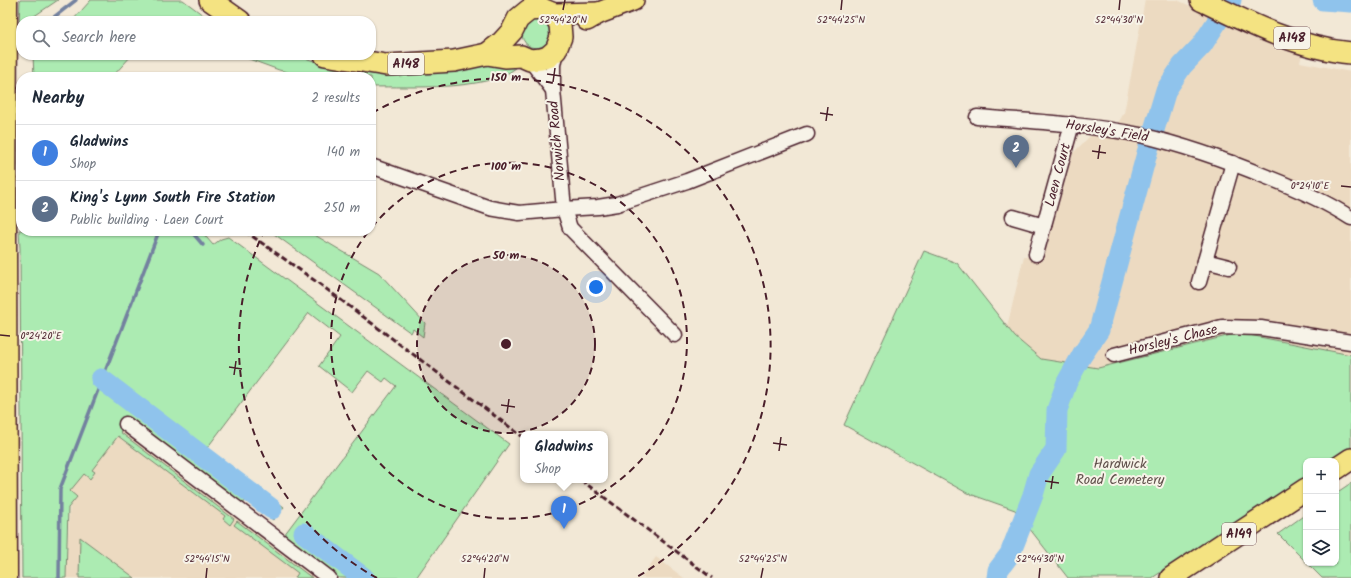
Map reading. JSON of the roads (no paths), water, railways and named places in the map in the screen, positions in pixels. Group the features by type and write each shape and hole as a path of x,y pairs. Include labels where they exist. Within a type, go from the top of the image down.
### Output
{"highway":[{"path":"6,0 6,578"}],"main road":[{"path":"210,0 233,16"},
{"name":"A148","path":"356,60 386,65 454,61 487,54 525,58 548,57 559,43 599,13 633,0"},
{"name":"A148","path":"1201,0 1276,34 1334,51 1351,53"},
{"name":"A148","path":"487,54 512,31 518,19 529,10 542,9 554,14 599,13"},
{"path":"554,14 560,24 559,43"},
{"path":"512,31 513,45 525,58"},
{"path":"1339,467 1351,459"},
{"name":"A149","path":"1171,578 1303,491"}],"street":[{"name":"Norwich Road","path":"559,43 553,66 553,90 564,209 570,228 676,335"},
{"name":"Norwich Road","path":"525,58 553,90"},
{"name":"Horsley's Field","path":"977,117 1072,124 1144,136 1163,141 1234,163 1290,186 1351,218"},
{"name":"Laen Court","path":"1036,254 1072,124"},
{"path":"376,168 490,208 519,213 598,208 617,204 687,180 808,134"},
{"path":"1199,282 1234,163"},
{"name":"Laen Court","path":"1012,217 1044,226"},
{"path":"1205,261 1229,267"},
{"name":"Horsley's Chase","path":"1114,355 1222,327 1261,328 1351,342"},
{"path":"126,424 329,578"}],"waterway":[{"path":"55,16 76,0"},
{"path":"997,578 998,570 1010,554 1033,495 1039,474 1056,449 1057,410 1067,382 1082,355 1099,330 1147,153 1166,90 1182,66 1202,45 1231,0"},
{"path":"1323,0 1351,2"},
{"path":"59,578 60,489 157,236"},
{"path":"195,236 203,245"},
{"path":"101,379 272,509"},
{"path":"304,533 364,578"}],"railway":[{"path":"0,78 16,86"},
{"path":"252,236 321,285 520,435"},
{"path":"585,483 712,578"}],"place":[{"name":"King's Lynn South Fire Station","path":"1016,168"},
{"name":"Gladwins","path":"564,529"}],"park label":[{"name":"Hardwick Road Cemetery","path":"1120,472"}]}
